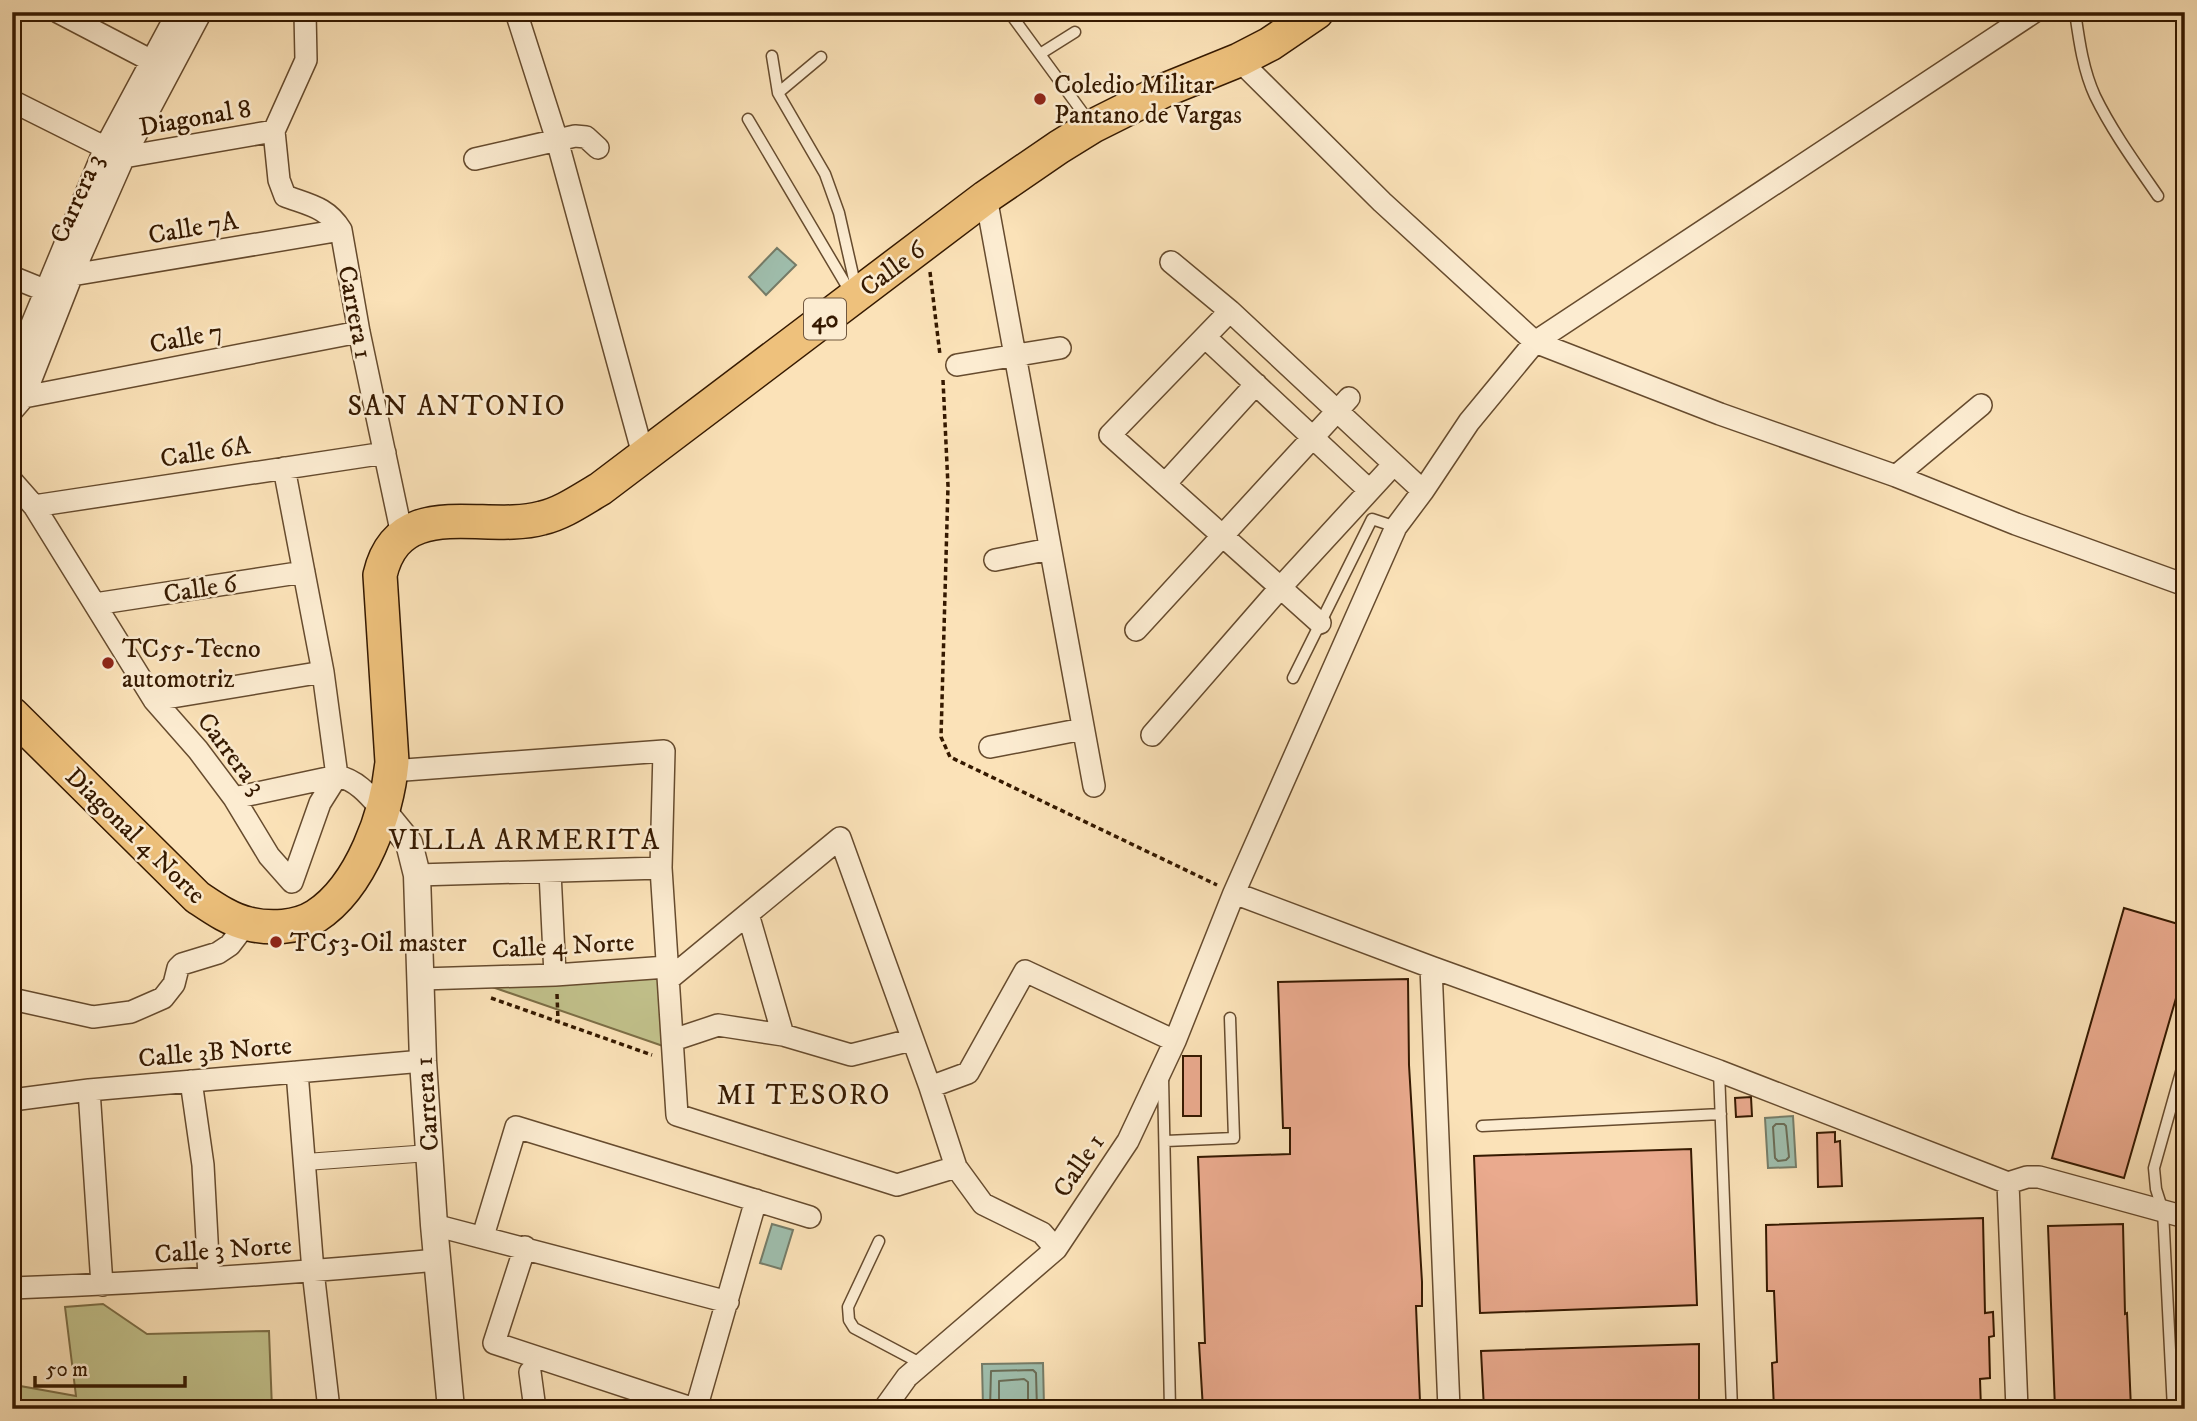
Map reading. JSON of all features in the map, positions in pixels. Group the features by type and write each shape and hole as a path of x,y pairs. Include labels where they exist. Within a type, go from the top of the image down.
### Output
{"main road":[{"name":"40","path":"1239,60 1270,44 1317,12"},
{"name":"Calle 6","path":"401,535 424,526 453,520 540,519 565,509 600,489 644,458 986,197 1093,126 1165,90 1239,60"},
{"path":"382,810 390,785 392,766 380,575 384,557 401,535"},
{"name":"Diagonal 4 Norte","path":"12,714 197,897 219,912 246,924 269,927 294,925 316,916 340,893 360,865 382,810"}],"street":[{"path":"58,12 150,60"},
{"name":"Carrera 3","path":"18,404 63,272 115,153 150,60 178,12"},
{"name":"Carrera 3","path":"115,153 201,12"},
{"path":"305,12 306,60 274,131 279,180 285,197 333,216 341,230"},
{"path":"516,12 557,140 644,458"},
{"name":"Calle 1","path":"884,1409 906,1377 1056,1249 1128,1140 1175,1041 1234,893 1396,527 1469,422 1535,342 2034,12"},
{"path":"1239,60 1381,202 1535,342 1720,414 1896,476 2016,524 2185,585"},
{"name":"Diagonal 8","path":"12,102 115,153 274,131"},
{"path":"475,159 575,136 586,137 598,148"},
{"path":"986,197 1094,786"},
{"name":"Calle 7A","path":"63,272 341,230"},
{"name":"Carrera 1","path":"341,230 401,535"},
{"path":"1171,262 1230,311 1286,363 1343,405 1394,464 1423,491"},
{"path":"12,277 55,294"},
{"name":"Carrera 3","path":"12,372 55,294"},
{"path":"1230,311 1110,435 1320,623"},
{"name":"Calle 7","path":"18,404 359,332"},
{"path":"1205,337 1369,491"},
{"path":"947,364 1060,348"},
{"path":"1165,484 1259,386 1286,363"},
{"path":"1136,630 1343,405"},
{"path":"1896,476 1981,405"},
{"name":"Calle 6A","path":"34,506 385,453"},
{"path":"1152,735 1280,588 1394,464"},
{"path":"284,468 323,672 337,776"},
{"name":"Carrera 3","path":"12,481 34,506 154,699 198,750 234,798 269,856 292,882 320,803 337,776"},
{"path":"995,560 1050,549"},
{"name":"Calle 6","path":"95,604 304,572"},
{"path":"154,699 323,672"},
{"path":"990,747 1083,729"},
{"path":"392,766 664,751 661,869 677,1115 897,1185 956,1167"},
{"path":"234,798 337,776 346,778 366,791 382,810"},
{"name":"Carrera 1","path":"382,810 409,843 417,875 423,1060 434,1224 451,1409"},
{"path":"668,973 748,914 840,838 956,1167 983,1204 1042,1233 1056,1249"},
{"path":"417,875 661,869"},
{"path":"550,872 555,975"},
{"path":"1234,893 1719,1071 2008,1183 2027,1177 2039,1177 2185,1217"},
{"path":"748,914 783,1035"},
{"path":"12,999 93,1017 131,1013 163,998 174,984 178,968 191,959 218,953 230,945 246,924"},
{"path":"1431,967 1449,1409"},
{"path":"930,1087 968,1073 1025,971 1175,1041"},
{"name":"Calle 4 Norte","path":"421,979 668,973"},
{"path":"673,1040 718,1025 783,1035 851,1055 911,1040"},
{"name":"Calle 3B Norte","path":"12,1100 89,1090 423,1060"},
{"path":"297,1072 313,1271 329,1409"},
{"path":"191,1081 203,1165 209,1277"},
{"path":"89,1090 102,1285"},
{"path":"483,1236 516,1127 810,1217"},
{"path":"306,1162 429,1153"},
{"path":"2008,1183 2017,1409"},
{"path":"525,1247 494,1343 695,1409 756,1200"},
{"path":"434,1224 728,1302"},
{"name":"Calle 3 Norte","path":"12,1288 102,1285 438,1260"},
{"path":"530,1372 535,1409"}],"lane":[{"path":"1009,12 1093,126"},
{"path":"2075,12 2080,51 2094,94 2121,142 2158,197"},
{"path":"1040,54 1075,32"},
{"path":"772,56 778,93 825,174 839,213 855,296"},
{"path":"778,93 821,57"},
{"path":"748,120 855,296"},
{"path":"1293,678 1372,519 1396,527"},
{"path":"1166,1141 1234,1138 1230,1018"},
{"path":"2173,1409 2163,1211 2156,1189 2154,1168 2185,1058"},
{"path":"1163,1068 1170,1409"},
{"path":"1719,1071 1732,1409"},
{"path":"1482,1126 1721,1114"},
{"path":"879,1241 848,1307 849,1320 854,1328 922,1364"}],"path":[{"path":"926,243 947,364 948,453 941,737 944,748 950,757 1234,893"},
{"path":"555,975 558,1021"},
{"path":"481,994 673,1062"}],"green space":[{"path":"658,968 663,1046 475,981"},
{"path":"103,1304 147,1334 269,1331 272,1409 36,1409 18,1403 20,1386 76,1396 65,1307"}],"water":[{"path":"777,248 796,265 766,295 749,277"},
{"path":"1793,1116 1796,1167 1768,1168 1765,1118"},
{"path":"772,1224 793,1230 781,1269 760,1263"},
{"path":"1043,1363 1044,1406 983,1407 982,1364"}],"building":[{"path":"2124,908 2185,926 2185,967 2124,1178 2052,1158"},
{"path":"1408,979 1409,1065 1422,1282 1422,1306 1416,1306 1420,1402 1203,1409 1199,1343 1205,1343 1198,1157 1290,1154 1290,1128 1283,1128 1278,982"},
{"path":"1183,1056 1201,1056 1201,1116 1183,1116"},
{"path":"1751,1097 1752,1116 1736,1117 1735,1098"},
{"path":"1835,1132 1835,1142 1840,1141 1842,1186 1818,1187 1817,1133"},
{"path":"1691,1149 1697,1305 1480,1313 1474,1156"},
{"path":"1983,1218 1985,1313 1993,1312 1994,1336 1989,1337 1990,1378 1980,1379 1981,1409 1774,1409 1772,1363 1777,1362 1774,1291 1767,1291 1766,1225"},
{"path":"2123,1224 2131,1409 2055,1409 2048,1226"},
{"path":"1699,1344 1699,1409 1484,1409 1481,1351"}],"place":[{"name":"Coledio Militar Pantano de Vargas","path":"1040,99"},
{"name":"TC55-Tecno automotriz","path":"108,663"},
{"name":"TC53-Oil master","path":"276,942"}],"district":[{"name":"SAN ANTONIO","path":"457,405"},
{"name":"VILLA ARMERITA","path":"525,839"},
{"name":"MI TESORO","path":"804,1094"}]}
